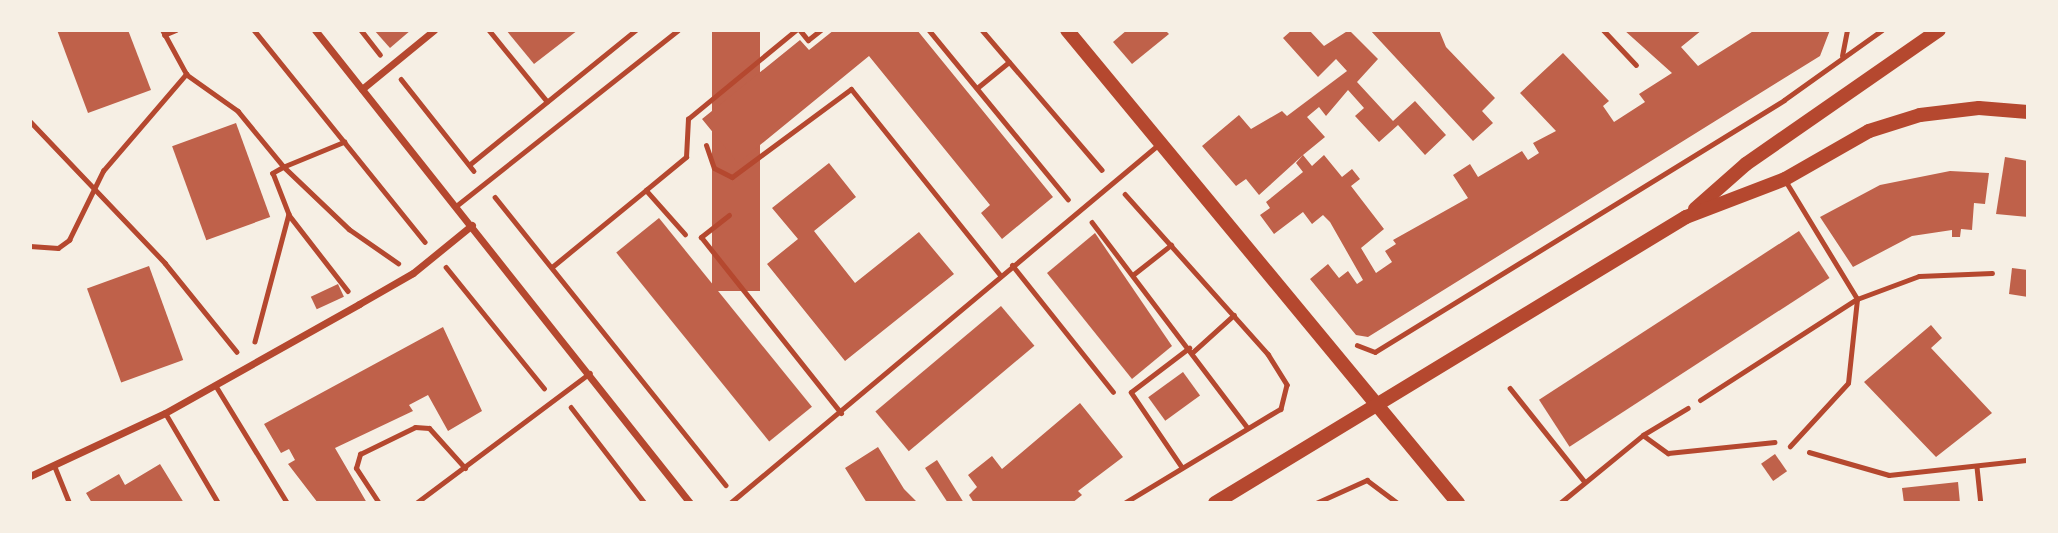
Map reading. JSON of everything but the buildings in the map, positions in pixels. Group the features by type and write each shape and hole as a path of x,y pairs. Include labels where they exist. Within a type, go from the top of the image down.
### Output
{"main road":[{"path":"1067,30 1373,404 1458,503"},
{"path":"1216,503 1373,404 1686,217 1847,91 1939,30"},
{"path":"1686,217 1785,179 1869,131 1920,115 1979,108 2028,112"}],"street":[{"path":"315,30 591,373 690,503"},
{"path":"362,89 434,30"},
{"path":"30,476 55,468 165,413 359,304 413,273 472,225"}],"lane":[{"path":"456,206 678,30"},
{"path":"1603,30 1636,65"},
{"path":"706,145 713,168 732,177 851,89 1000,275"},
{"path":"733,501 985,296 1000,275 1159,144"},
{"path":"1785,179 1857,299 1848,383 1790,446"},
{"path":"729,215 702,237 841,413"},
{"path":"1012,265 1113,392"},
{"path":"1700,400 1857,299 1919,276 1992,273"},
{"path":"416,503 591,373"},
{"path":"215,384 287,503"},
{"path":"165,413 218,503"},
{"path":"379,503 356,468 360,454 415,426 429,428 465,468"},
{"path":"55,468 69,503"}],"path":[{"path":"176,30 163,32 186,74 239,110 284,167 349,229 413,273"},
{"path":"361,30 552,267 733,501"},
{"path":"489,30 547,101"},
{"path":"469,165 636,30"},
{"path":"552,267 686,157 688,119 798,30 808,40 821,30"},
{"path":"982,30 1234,315 1287,384 1281,409 1125,503"},
{"path":"1842,56 1847,30"},
{"path":"1350,342 1375,352 1784,100 1882,30"},
{"path":"977,88 1009,62"},
{"path":"30,246 58,248 69,240 88,210 93,187 186,74"},
{"path":"30,121 93,187 248,366"},
{"path":"345,142 273,173 289,214 359,304"},
{"path":"646,190 682,234 702,237"},
{"path":"248,366 289,214"},
{"path":"1134,274 1171,245"},
{"path":"1113,392 1131,392 1191,350 1234,315"},
{"path":"1510,388 1585,482"},
{"path":"1131,392 1182,467"},
{"path":"1559,503 1643,435 1700,400"},
{"path":"1643,435 1668,453 1764,440 1889,475 2028,460"},
{"path":"1977,467 1981,503"},
{"path":"1317,503 1367,480 1397,503"}]}
